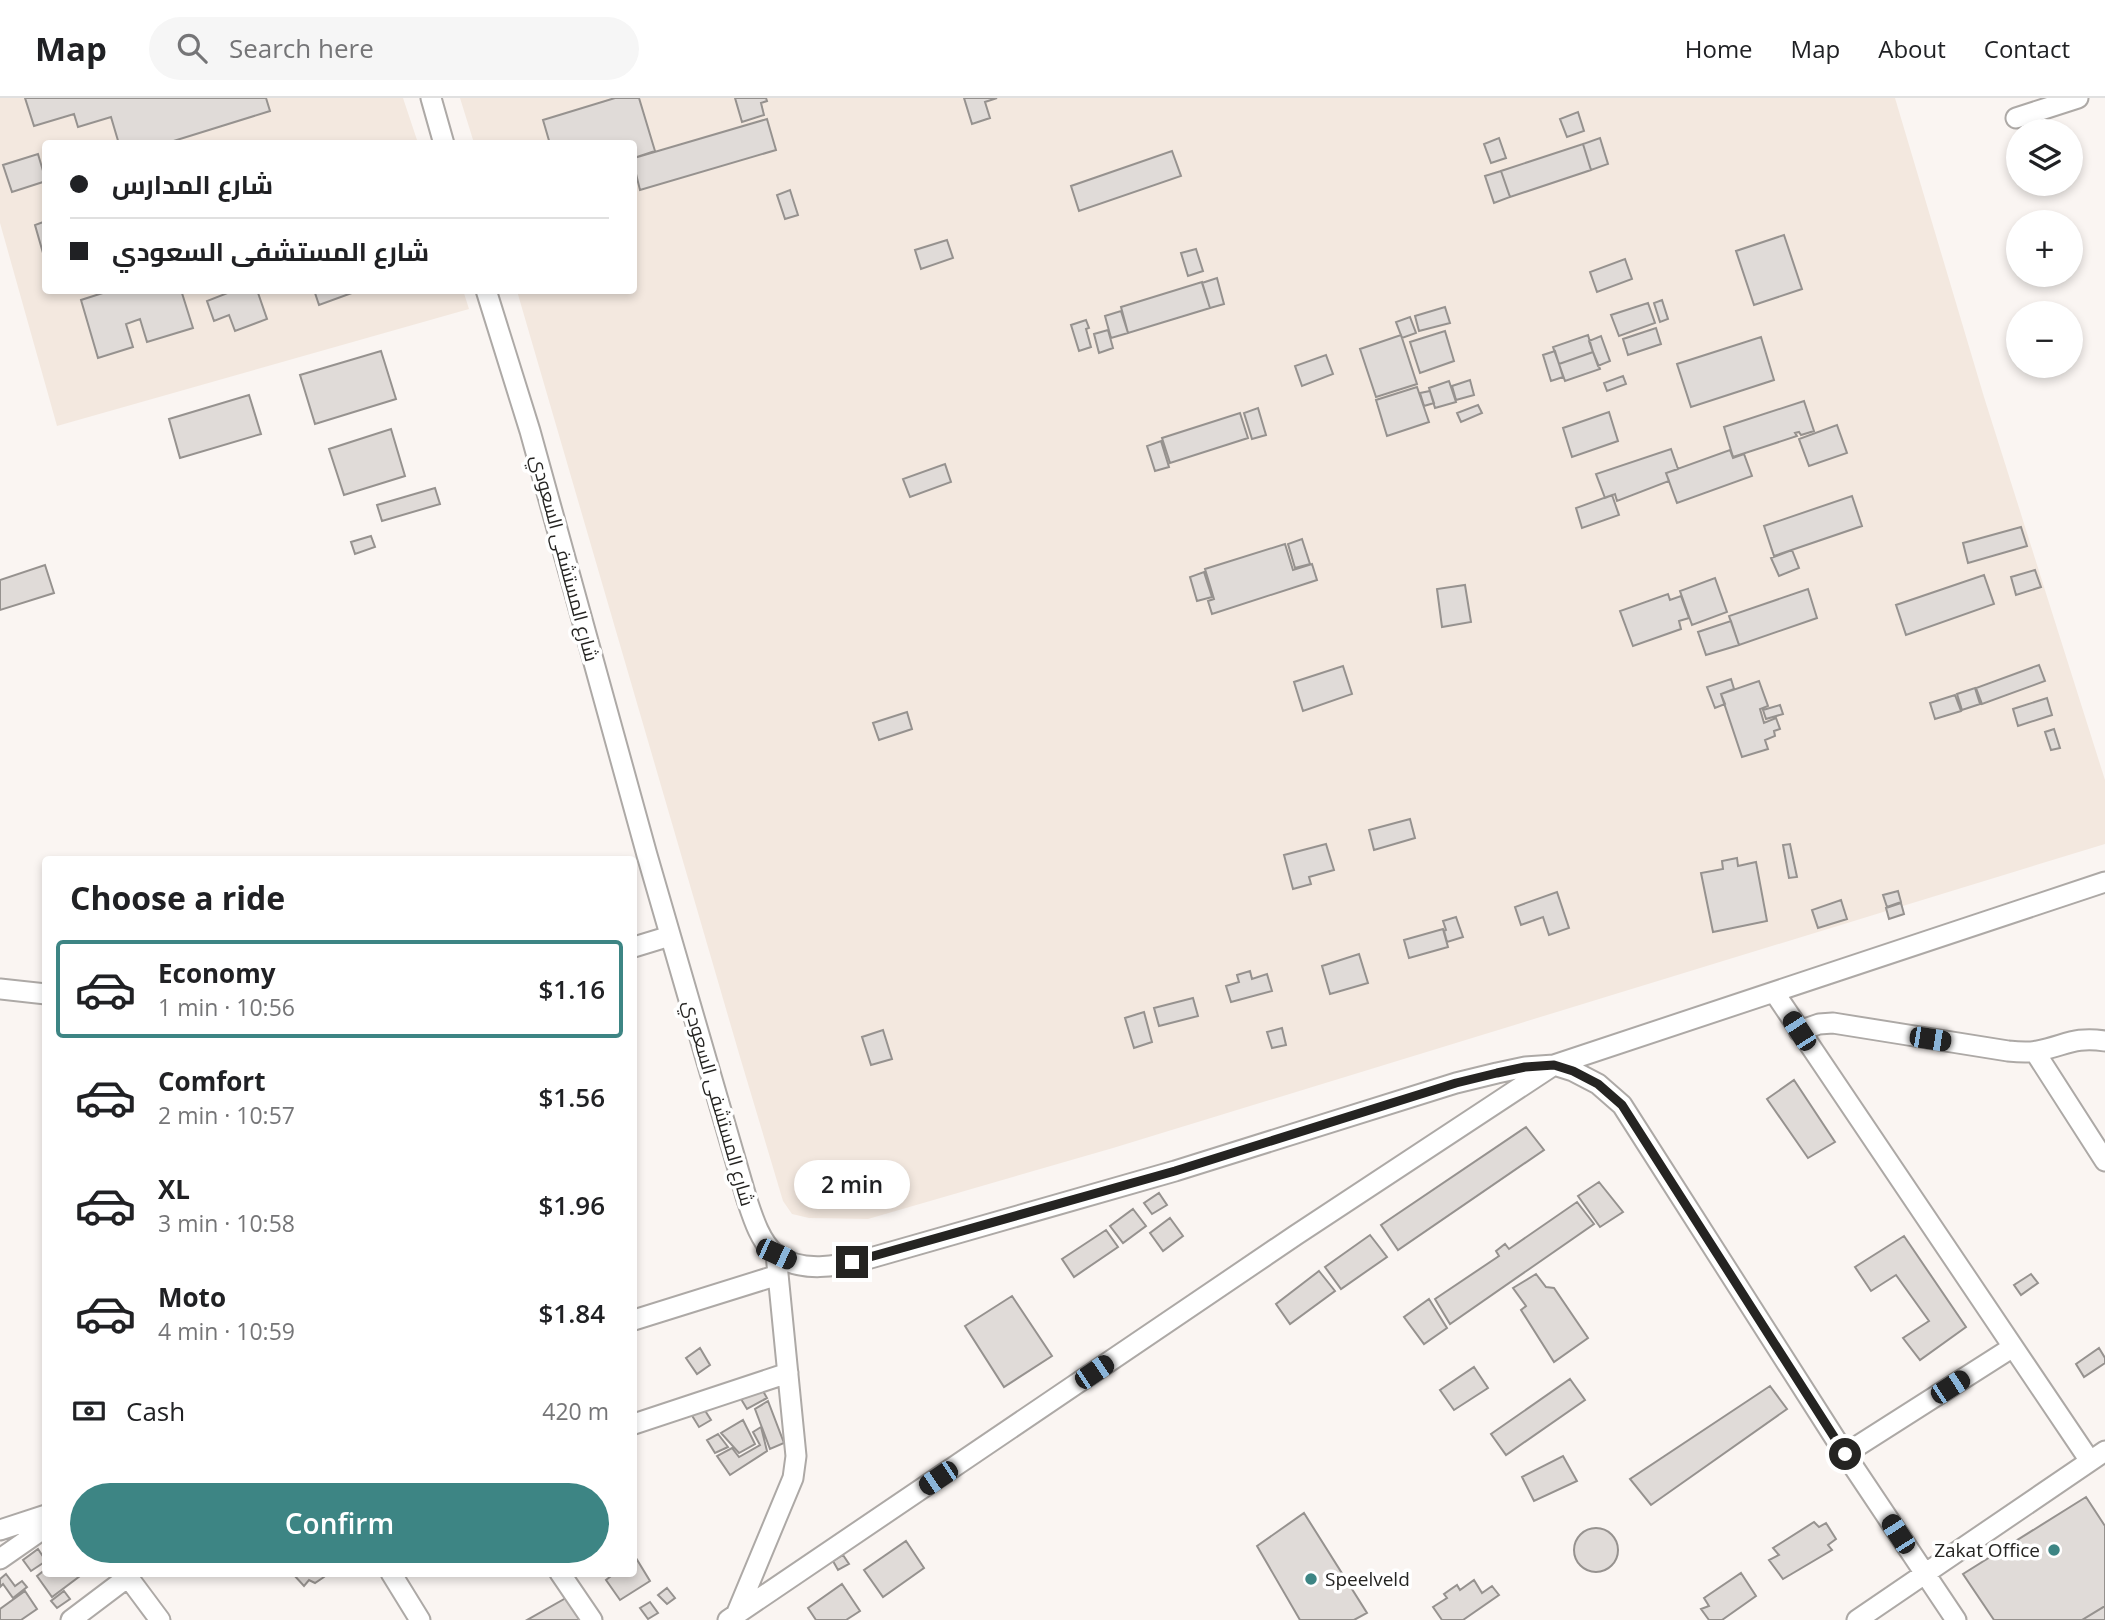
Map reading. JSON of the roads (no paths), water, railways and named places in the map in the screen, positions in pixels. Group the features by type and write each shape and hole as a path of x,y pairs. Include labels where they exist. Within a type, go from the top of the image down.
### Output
{"street":[{"path":"431,98 443,140"},
{"path":"2016,118 2078,98"},
{"name":"شارع المستشفى السعودي","path":"487,294 530,431 670,936 747,1200 756,1224 776,1254"},
{"path":"776,1254 795,1263 815,1266 837,1266 867,1259 1175,1171 1456,1083 1525,1067 1554,1065 2105,882"},
{"path":"637,946 670,936"},
{"path":"0,989 42,994"},
{"path":"1774,992 2013,1347 2098,1456 1857,1620"},
{"path":"1799,1031 1819,1024 1833,1023 1984,1048 2035,1052 2072,1040 2105,1041"},
{"path":"2035,1052 2105,1161"},
{"path":"1554,1065 1598,1084 1622,1105 1845,1454 1956,1620"},
{"path":"732,1617 1296,1235 1554,1065"},
{"path":"732,1617 793,1478 796,1456 776,1254"},
{"path":"637,1319 778,1275"},
{"path":"1845,1454 2013,1347"},
{"path":"637,1423 788,1373"},
{"path":"0,1530 42,1516"},
{"path":"0,1559 42,1530"},
{"path":"71,1620 124,1577"},
{"path":"128,1577 160,1620"},
{"path":"393,1577 420,1620"},
{"path":"563,1577 592,1620"}],"place":[{"name":"Zakat Office","path":"2054,1550"},
{"name":"Speelveld","path":"1311,1579"}]}
